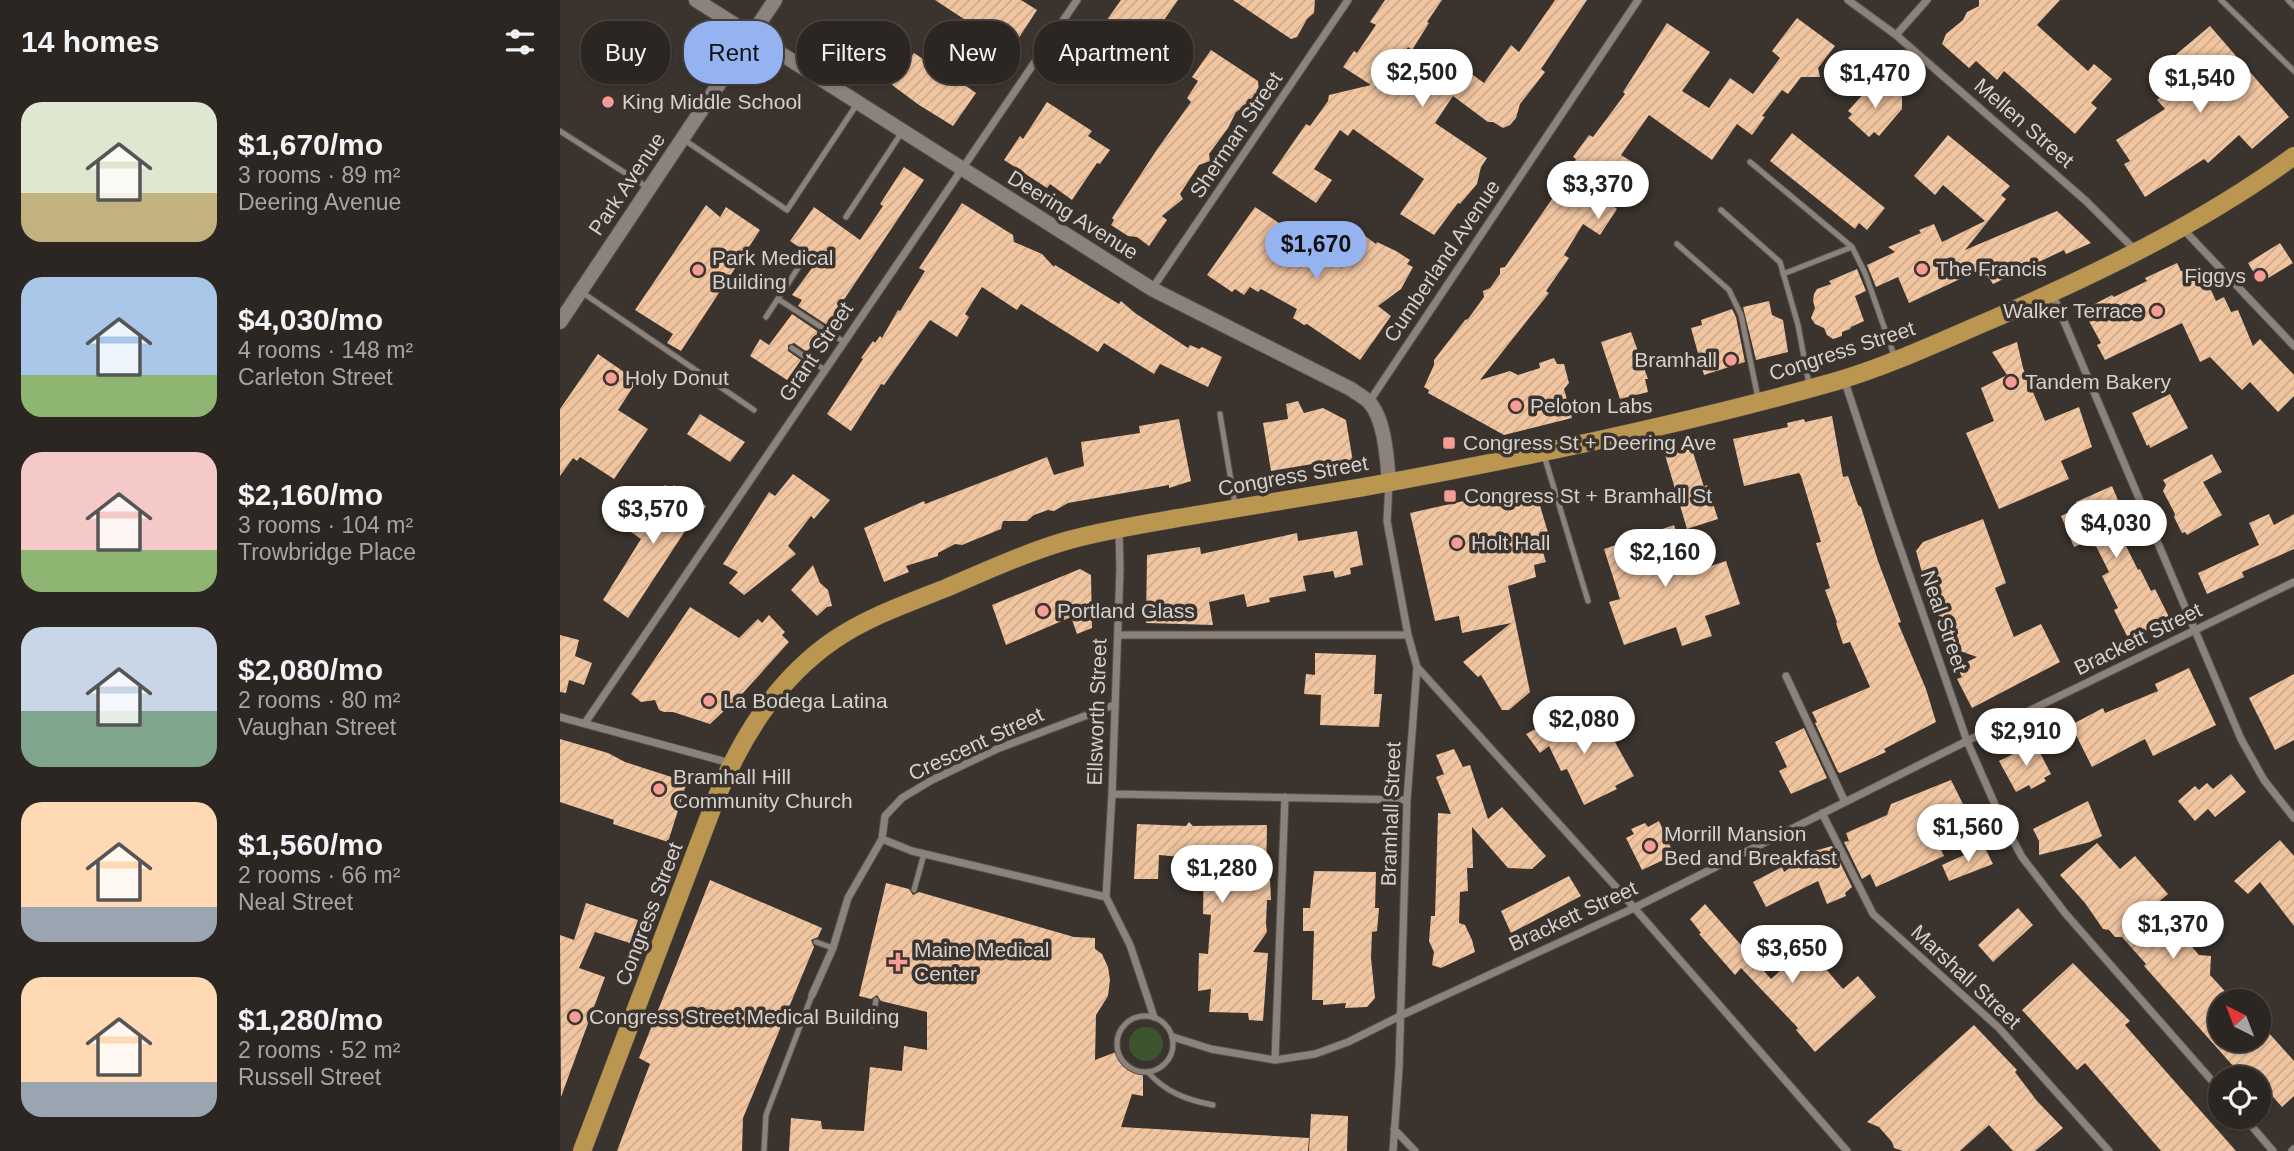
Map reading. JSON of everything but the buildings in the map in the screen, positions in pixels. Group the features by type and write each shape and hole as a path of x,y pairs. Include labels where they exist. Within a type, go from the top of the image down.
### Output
{"main road":[{"name":"Deering Avenue","path":"696,0 729,21"},
{"name":"Park Avenue","path":"762,21 775,0"},
{"name":"Deering Avenue","path":"783,56 1152,289 1351,389 1369,401"},
{"name":"Park Avenue","path":"560,321 720,84"},
{"name":"Congress Street","path":"582,1151 730,763 758,717 781,689 835,640 900,606 1034,551 1119,528 1389,482 1543,452 1685,421 1843,379 1896,361 2137,253 2183,228 2294,156"},
{"path":"1369,401 1378,416 1389,482"}],"street":[{"name":"Grant Street","path":"585,723 1077,0"},
{"name":"Sherman Street","path":"1152,289 1348,0"},
{"name":"Cumberland Avenue","path":"1369,401 1638,0"},
{"name":"Mellen Street","path":"1848,0 1895,35 2086,201 2137,253"},
{"path":"1895,35 1927,0"},
{"path":"2183,228 2294,346"},
{"path":"2052,293 2241,739 2264,780 2293,815"},
{"name":"Neal Street","path":"1843,379 1967,741 1985,784 2022,857 2065,913 2208,1076"},
{"name":"Bramhall Street","path":"1389,482 1387,521 1408,635 1417,667 1408,800 1393,1151"},
{"name":"Ellsworth Street","path":"1106,897 1118,635 1119,528"},
{"name":"Brackett Street","path":"1172,1037 1211,1049 1275,1060 1315,1054 1348,1042 1634,908 1967,741 2294,582"},
{"path":"1118,635 1408,635"},
{"path":"1417,667 1634,908 1847,1151"},
{"path":"1786,676 1845,802"},
{"name":"Crescent Street","path":"812,995 833,948 848,898 882,839 885,816 902,798 997,749 1114,705"},
{"path":"560,717 730,763"},
{"path":"1112,794 1408,800"},
{"path":"1275,1060 1285,797"},
{"name":"Marshall Street","path":"1822,813 1873,914 1999,1028 2109,1151"},
{"path":"882,839 924,854 1106,897 1130,946 1154,1017"},
{"path":"1394,1129 1415,1151"},
{"path":"2254,1129 2273,1151"}],"lane":[{"path":"2221,0 2294,71"},
{"path":"2288,0 2294,6"},
{"path":"683,139 787,210 858,103"},
{"path":"560,131 649,189"},
{"path":"846,218 902,132"},
{"path":"1749,162 1852,247 1865,273 1896,361"},
{"path":"1721,210 1780,262 1798,325 1810,387"},
{"path":"1677,244 1730,290 1741,315 1759,401"},
{"path":"1783,274 1852,247"},
{"path":"766,317 800,265"},
{"path":"580,292 754,410"},
{"path":"778,299 844,342"},
{"path":"792,348 825,370"},
{"path":"1220,414 1236,508"},
{"path":"1543,452 1588,601"},
{"path":"914,890 924,854"},
{"path":"816,942 833,948"},
{"path":"764,1151 766,1115 812,995"},
{"path":"872,1025 876,1000"},
{"path":"1154,1017 1169,1028 1172,1037 1173,1047 1165,1064 1148,1072 1139,1071 1124,1063 1120,1055 1118,1038 1127,1023 1135,1018 1154,1017"},
{"path":"1148,1072 1160,1085 1191,1101 1213,1105"}],"green space":[{"path":"1146,1027 1158,1032 1163,1044 1158,1056 1146,1061 1134,1056 1129,1044 1134,1032"}],"place":[{"name":"King Middle School","path":"608,102"},
{"name":"The Francis","path":"1922,269"},
{"name":"Park Medical Building","path":"698,270"},
{"name":"Figgys","path":"2260,276"},
{"name":"Walker Terrace","path":"2157,311"},
{"name":"Bramhall","path":"1731,360"},
{"name":"Holy Donut","path":"611,378"},
{"name":"Tandem Bakery","path":"2011,382"},
{"name":"Peloton Labs","path":"1516,406"},
{"name":"Congress St + Deering Ave","path":"1449,443"},
{"name":"Congress St + Bramhall St","path":"1450,496"},
{"name":"Holt Hall","path":"1457,543"},
{"name":"Portland Glass","path":"1043,611"},
{"name":"La Bodega Latina","path":"709,701"},
{"name":"Bramhall Hill Community Church","path":"659,789"},
{"name":"Morrill Mansion Bed and Breakfast","path":"1650,846"},
{"name":"Maine Medical Center","path":"898,962"},
{"name":"Congress Street Medical Building","path":"575,1017"}]}
